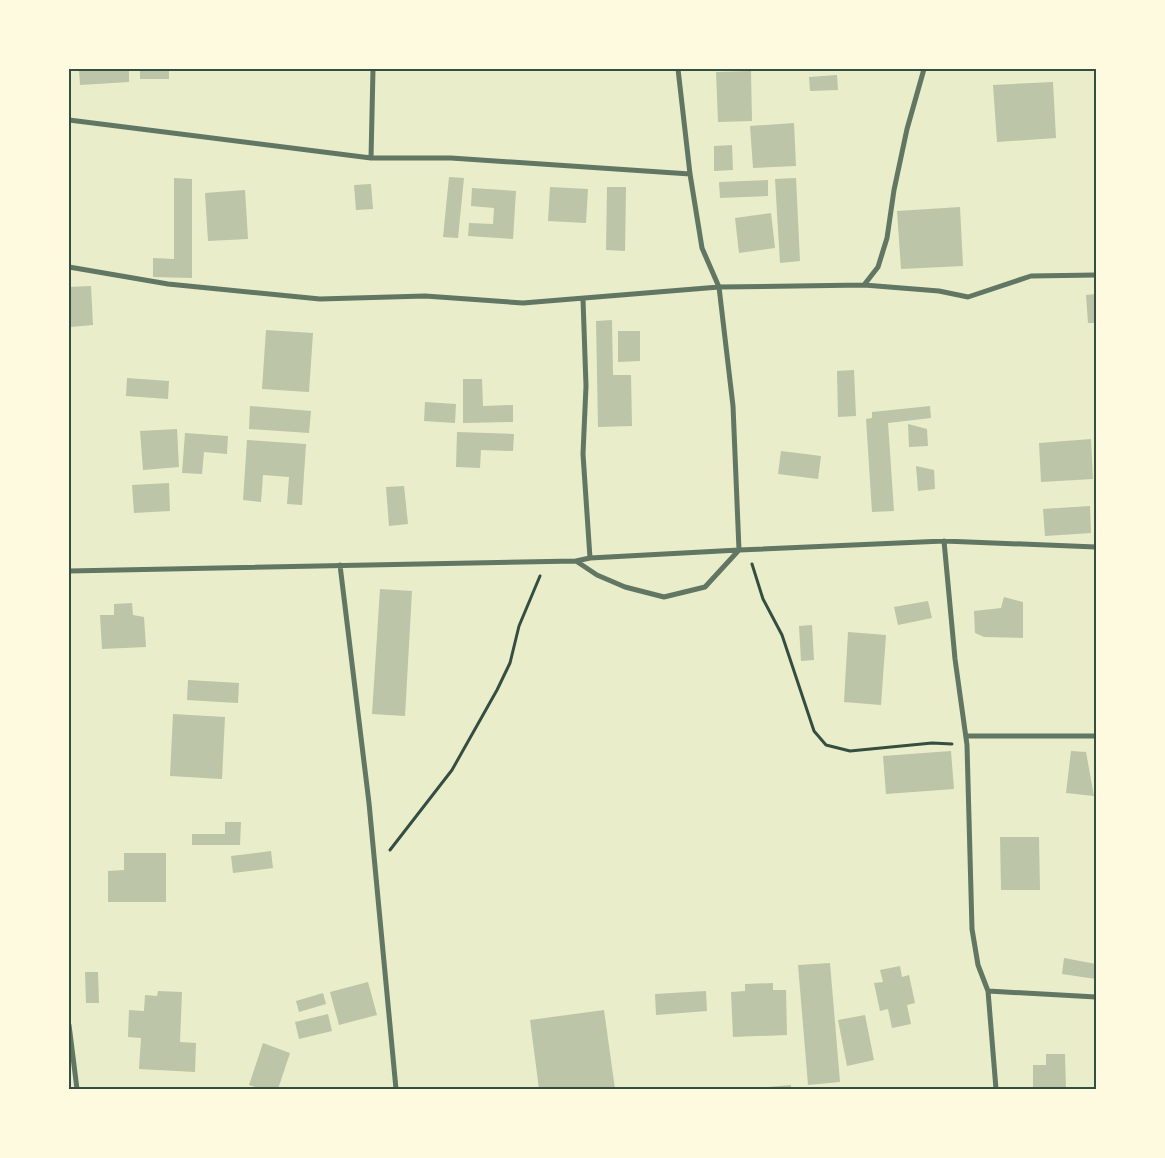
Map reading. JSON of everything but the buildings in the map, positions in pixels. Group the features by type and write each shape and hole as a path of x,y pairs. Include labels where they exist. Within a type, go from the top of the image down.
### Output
{"street":[{"path":"371,158 373,69"},
{"path":"576,561 597,576 625,587 664,598 705,587 739,550 733,406 719,287 702,248 690,174 678,69"},
{"path":"864,285 878,267 887,238 900,163 924,69"},
{"path":"69,120 371,158 451,158 690,174"},
{"path":"69,267 168,284 320,299 425,296 523,303 719,287 864,285 939,291 968,297 1031,276 1096,275"},
{"path":"583,299 586,386 583,454 590,558"},
{"path":"69,570 576,561 590,558 748,549 944,541 1096,547"},
{"path":"944,541 956,659 967,736 972,929 978,966 988,991 996,1089"},
{"path":"340,565 374,862 396,1089"},
{"path":"967,736 1096,736"},
{"path":"988,991 1096,997"},
{"path":"69,1025 77,1089"}],"path":[{"path":"748,549 763,599 782,635 814,731 826,745 850,751 932,743 967,745"},
{"path":"374,862 389,851 452,770 510,663 519,626 546,561"}]}
